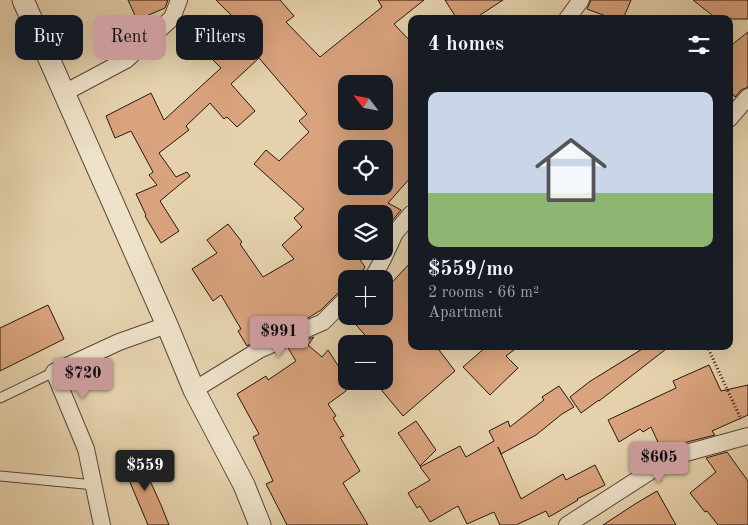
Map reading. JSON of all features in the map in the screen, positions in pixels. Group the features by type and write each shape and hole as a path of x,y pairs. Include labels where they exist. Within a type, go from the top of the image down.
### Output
{"street":[{"path":"23,0 194,390 244,485 260,525"},
{"path":"64,94 126,60 172,18 179,0"},
{"path":"570,15 581,0"},
{"path":"733,114 748,97"},
{"path":"377,270 395,233 408,218"},
{"path":"194,390 259,350 324,322 338,307"},
{"path":"102,525 86,449 54,372 119,342 167,325"},
{"path":"567,525 657,466 746,430"}],"lane":[{"path":"0,398 54,372"},
{"path":"0,476 95,485"}],"path":[{"path":"709,350 746,430"}],"building":[{"path":"128,0 168,0 165,8 149,15 135,15"},
{"path":"216,0 280,0 294,16 286,22 320,57 382,7 378,0 424,0 394,24 408,39 408,180 388,203 392,205 338,205 338,260 360,260 365,267 363,270 338,270 338,293 321,310 276,332 275,330 247,346 238,331 241,329 221,295 213,301 192,269 217,253 207,240 228,224 242,242 240,244 263,277 294,259 282,245 302,227 294,218 304,209 254,164 266,150 279,161 309,132 299,121 307,114 261,60 263,60 263,15 231,15"},
{"path":"445,0 503,0 480,15 454,15"},
{"path":"591,0 631,0 625,15 603,15 587,9"},
{"path":"693,0 748,0 748,19 733,19 733,15 712,15"},
{"path":"748,32 748,87 741,90 735,97 733,94 733,44"},
{"path":"213,60 257,60 231,84 255,111 237,127 227,117 224,119 210,103 186,126 189,130 159,153 176,177 187,172 190,176 160,201 179,231 161,243 145,216 136,194 157,185 149,175 153,172 131,131 115,138 106,116 151,93 164,120 221,68"},
{"path":"393,206 401,210 393,220"},
{"path":"408,265 408,350 439,350 455,371 403,416 381,390 393,390 393,335 365,335 356,325 393,325 393,281"},
{"path":"48,305 64,339 0,371 0,328"},
{"path":"314,337 308,345 322,357 328,350 338,366 338,390 346,391 328,404 336,416 333,418 344,436 340,437 360,471 343,483 368,525 287,525 266,484 273,481 253,437 259,434 237,394 266,376 268,380 296,361 288,348"},
{"path":"482,350 514,350 506,356 518,368 490,395 463,367"},
{"path":"641,350 665,350 581,413 570,397 589,382"},
{"path":"709,365 721,391 748,385 748,415 712,431 715,435 683,443 663,453 651,427 643,432 640,429 619,442 608,420 676,388 673,381"},
{"path":"559,386 574,407 536,435 501,454 521,499 563,474 566,480 595,465 605,485 577,499 549,517 546,511 516,525 500,525 494,512 467,524 458,506 430,522 420,506 417,508 408,493 430,480 420,467 460,446 466,457 494,441 489,431 508,421 510,427 544,400 542,397"},
{"path":"416,421 436,450 420,466 398,433"},
{"path":"727,452 748,481 748,525 718,525 690,493 716,472 706,458"},
{"path":"138,454 169,525 148,525 121,461"},
{"path":"657,491 676,525 603,525 635,504"}]}
